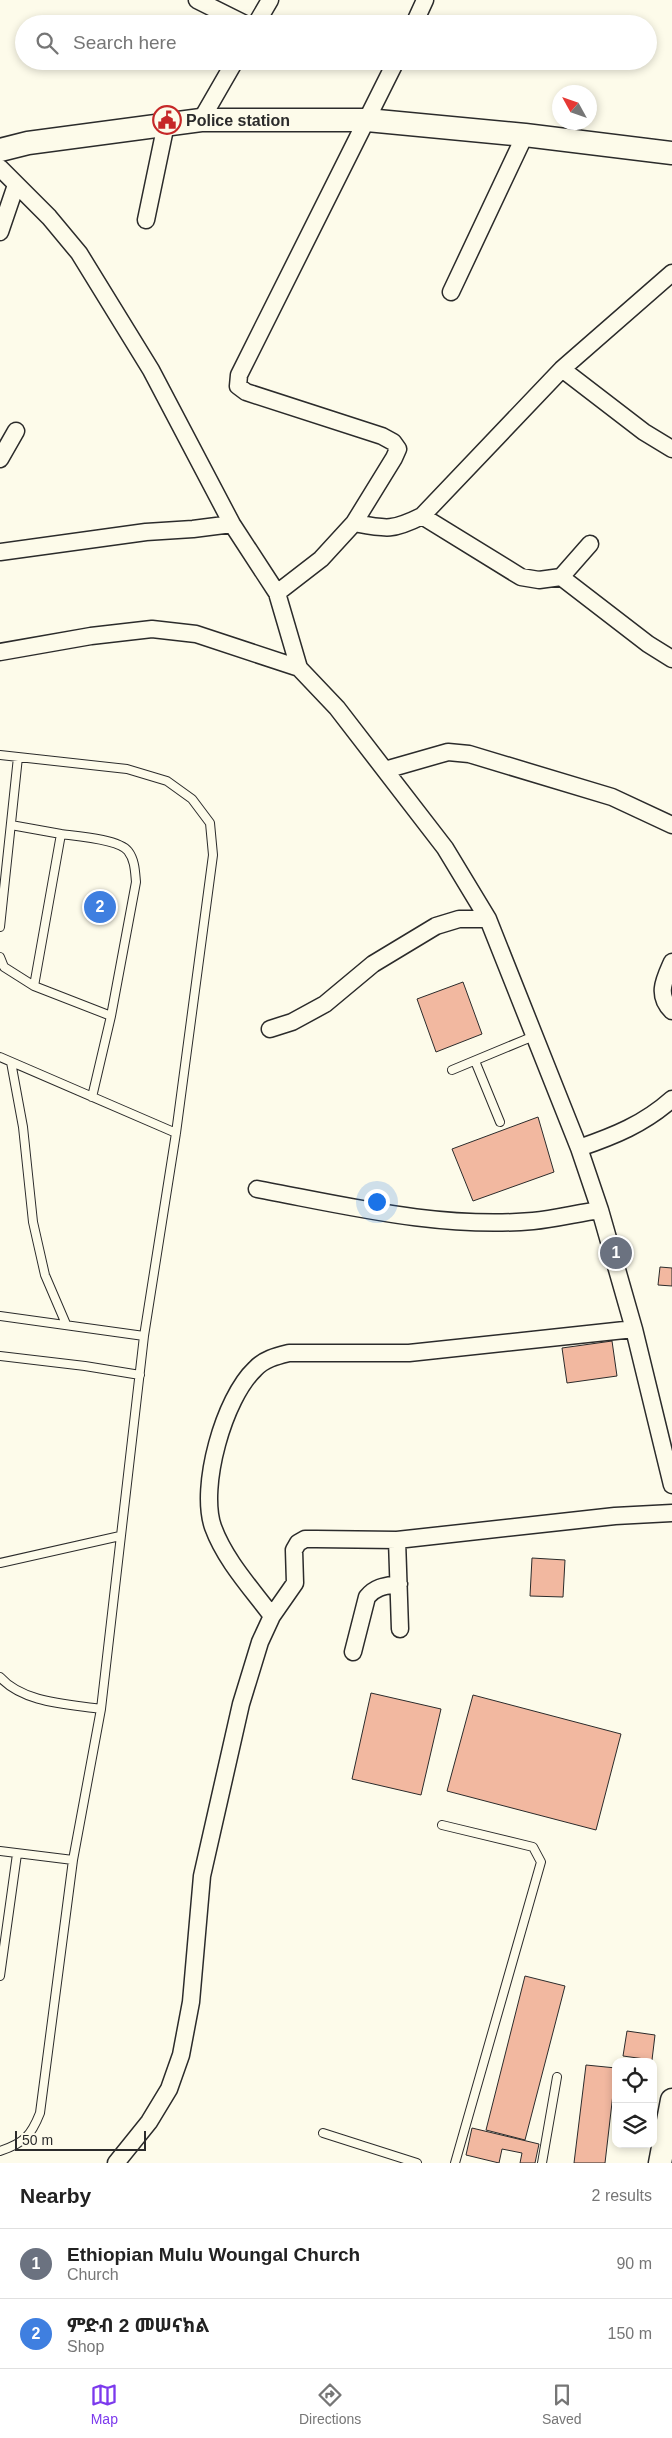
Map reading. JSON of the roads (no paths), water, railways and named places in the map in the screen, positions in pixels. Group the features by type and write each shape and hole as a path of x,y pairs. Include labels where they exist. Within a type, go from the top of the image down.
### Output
{"street":[{"path":"197,0 227,15"},
{"path":"261,15 270,0"},
{"path":"418,15 425,0"},
{"path":"201,120 230,70"},
{"path":"277,593 321,559 354,522 398,449 393,442 382,436 246,392 238,386 239,374 392,70"},
{"path":"0,150 28,143 201,120 367,120 525,135 672,153"},
{"path":"146,220 166,124"},
{"path":"451,292 525,135"},
{"path":"0,168 49,218 78,253 151,370 232,524 277,593 299,668 337,708 445,848 488,919 579,1148 600,1210 634,1329 672,1485"},
{"path":"0,232 16,184"},
{"path":"354,522 383,529 400,527 422,516 562,369 672,273"},
{"path":"562,369 644,432 672,449"},
{"path":"0,459 16,431"},
{"path":"422,516 521,577 539,580 561,577 590,544"},
{"path":"0,552 146,532 232,524"},
{"path":"561,577 648,644 672,659"},
{"path":"0,652 91,636 152,630 196,634 299,668"},
{"path":"385,770 448,752 469,754 612,797 672,825"},
{"path":"270,1029 292,1022 325,1004 373,964 436,926 459,919 488,919"},
{"path":"672,962 662,989 663,1000 672,1011"},
{"path":"579,1148 614,1136 638,1124 672,1099"},
{"path":"257,1189 376,1211 455,1222 533,1221 600,1210"},
{"path":"272,1616 227,1555 213,1526 208,1501 214,1463 224,1423 238,1391 255,1369 270,1358 289,1353 409,1353 634,1329"},
{"path":"116,2163 154,2114 169,2089 181,2055 191,2002 202,1876 242,1704 260,1642 272,1616 295,1583 294,1550 298,1543 310,1539 397,1540 615,1516 672,1513"},
{"path":"397,1540 400,1629"},
{"path":"353,1652 367,1597 372,1590 398,1584"},
{"path":"660,2163 672,2100"}],"lane":[{"path":"0,755 127,769 167,781 192,799 210,823 212,855 176,1134 144,1336 101,1709 72,1860 40,2113 33,2130 23,2142 0,2151"},
{"path":"0,927 18,757"},
{"path":"12,824 113,843 128,850 133,861 136,882 111,1016 92,1097"},
{"path":"34,986 61,834"},
{"path":"0,957 4,967 34,986 111,1016"},
{"path":"452,1070 534,1036"},
{"path":"0,1057 176,1134"},
{"path":"474,1061 500,1122"},
{"path":"11,1062 23,1128 33,1222 45,1275 66,1324"},
{"path":"0,1316 144,1336"},
{"path":"0,1356 86,1366 140,1375"},
{"path":"0,1563 120,1536"},
{"path":"0,1677 8,1686 34,1697 101,1709"},
{"path":"442,1825 533,1847 541,1862 455,2163"},
{"path":"0,1852 72,1860"},
{"path":"0,1976 17,1854"},
{"path":"542,2163 557,2077"},
{"path":"323,2133 418,2163"}],"place":[{"name":"Police station","path":"167,120"},
{"name":"ምድብ 2 መሠናክል","path":"100,907"},
{"name":"Ethiopian Mulu Woungal Church","path":"616,1253"}]}
